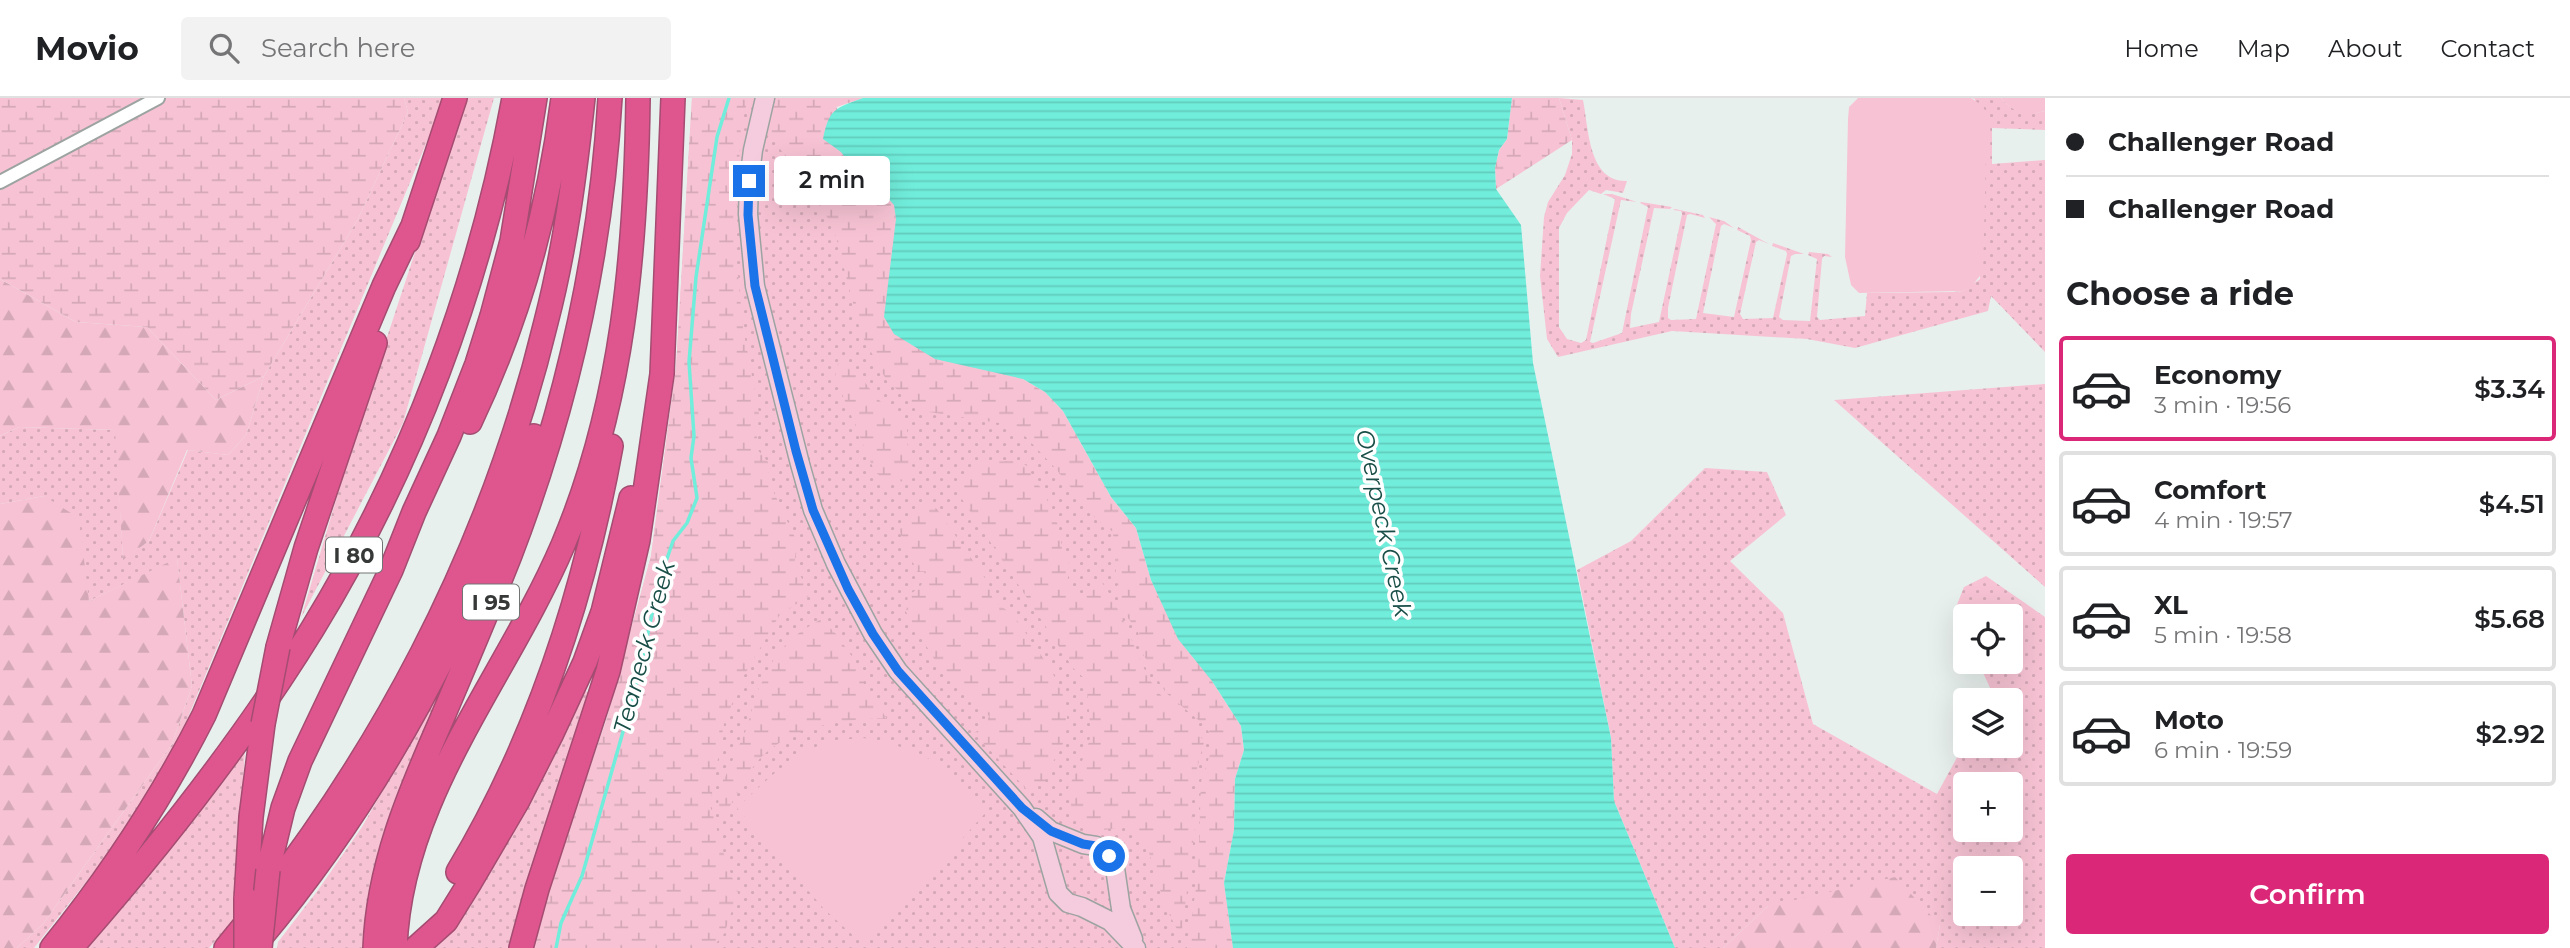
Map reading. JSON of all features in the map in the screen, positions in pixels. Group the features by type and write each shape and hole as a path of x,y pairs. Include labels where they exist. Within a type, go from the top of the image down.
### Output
{"highway":[{"path":"246,948 251,817 263,724 278,647 303,559 455,98"},
{"name":"I 80","path":"71,948 152,852 235,743 313,627 363,539 412,435 458,316 490,206 514,98"},
{"path":"261,948 268,870 283,808 300,761 391,570 449,436 489,328 512,241 536,98"},
{"path":"391,570 430,504 478,406 506,333 541,217 563,98"},
{"path":"226,948 290,868 355,773 412,674 467,560 507,455 544,334 566,223 583,98"},
{"name":"I 95","path":"375,948 381,891 393,841 420,769 501,577 537,478 565,380 594,251 605,173 610,98"},
{"name":"I 95","path":"396,937 408,862 425,814 447,766 545,584 573,522 600,438 624,321 634,223 638,98"},
{"path":"416,948 446,921 517,802 564,710 595,637 611,586 647,409 664,284 673,98"},
{"path":"52,948 134,838 200,723 384,286 412,228"},
{"path":"252,948 292,898 358,804 405,728 453,638 485,568 517,485 545,401 567,319 594,251"},
{"path":"522,948 537,889 604,683 631,578 658,410 665,318 664,284"},
{"path":"408,948 453,882 489,816 522,747 558,652 587,555 609,455 620,395 624,321"}],"street":[{"path":"0,182 158,98"},
{"path":"765,98 749,181 748,215 755,286 813,510 848,589 873,634 898,671 1022,808 1042,836 1055,887 1061,896 1072,904 1110,921 1137,948"},
{"path":"1022,808 1051,831 1083,844 1096,846 1107,854 1114,865 1121,909 1137,948"},
{"path":"1053,871 1056,861 1064,852 1083,844"},
{"path":"1082,907 1105,899 1115,879"}],"green space":[{"path":"0,98 404,98 408,112 358,219 264,376 216,400 147,327 76,322 0,279"},
{"path":"404,98 445,98 157,792 34,948 17,948 43,924 172,744 192,686 177,559 89,601 44,496 0,504 0,436 19,427 116,430 123,559 149,541 188,450 228,455 246,435 264,376 358,219 408,112"},
{"path":"466,98 494,98 403,423 301,618 360,419"},
{"path":"692,98 863,98 836,107 1023,379 1212,681 1224,883 1233,948 534,948 550,887 607,718 651,556 676,368"},
{"path":"692,98 748,98 741,126 735,244 743,328 759,414 756,448 768,462 768,480 798,544 794,565 811,594 779,616 742,679 724,724 710,805 738,893 724,934 712,948 534,948 550,887 607,718 651,556 676,368"},
{"path":"776,98 863,98 836,107 841,152 869,189 887,197 894,205 896,219 884,317 935,359 1023,379 1045,392 1063,411 1111,497 1136,528 1151,580 1178,639 1212,681 1241,726 1244,750 1235,779 1234,830 1224,883 1233,948 1187,948 1198,875 1201,782 1212,748 1212,736 1203,724 1166,693 1143,654 1138,632 1118,599 1113,532 1097,520 1056,469 1024,435 999,423 922,411 887,381 861,334 833,226 767,131"},
{"path":"1512,98 1559,98 1572,140 1496,189 1495,168 1499,150 1507,139"},
{"path":"1559,98 1583,100 1589,139 1598,163 1605,173 1614,179 1627,181 1623,193 1606,190 1601,194 1589,190 1567,213 1559,228 1559,327 1567,339 1581,343 1586,340 1615,199 1603,194 1637,202 1621,200 1590,342 1593,343 1622,333 1648,207 1641,202 1672,207 1654,208 1630,328 1659,322 1682,214 1681,211 1673,210 1675,209 1703,215 1705,218 1687,215 1668,308 1668,318 1671,320 1696,319 1716,224 1709,217 1724,221 1734,228 1724,224 1721,226 1703,313 1734,317 1751,240 1750,236 1737,230 1738,227 1769,244 1759,240 1756,242 1740,314 1743,319 1773,318 1787,254 1786,251 1772,246 1773,243 1804,254 1791,256 1779,317 1783,320 1810,321 1817,259 1808,255 1809,252 1832,257 1824,256 1822,259 1817,317 1820,320 1865,316 1867,293 1963,291 1980,279 1975,99 1971,98 2001,98 2021,111 2045,111 2045,130 1992,128 1992,164 2045,160 2045,352 1991,296 1988,311 1855,348 1807,339 1672,331 1558,357 1547,339 1540,276 1544,217 1548,202 1565,175 1572,154 1572,140"},
{"path":"1858,98 1971,98 1983,106 1987,115 1983,272 1972,286 1963,291 1859,293 1851,285 1845,257 1848,119 1849,107"},
{"path":"2001,98 2045,98 2045,111 2021,112 2010,107"},
{"path":"0,279 76,322 147,327 216,400 264,376 246,435 228,455 187,450 149,541 123,560 115,430 19,427 0,436"},
{"path":"850,362 875,396 907,428 908,457 914,470 903,481 886,484 873,468 835,377 838,363"},
{"path":"2045,384 2045,587 1834,400"},
{"path":"1012,461 1026,465 1056,519 1062,556 1070,564 1067,584 1081,599 1093,590 1098,577 1120,614 1150,680 1162,697 1192,726 1204,742 1188,802 1195,828 1181,937 1165,906 1147,846 1130,826 1090,832 1072,810 1068,788 1086,753 1091,734 1086,680 1073,668 952,484 972,473 980,462"},
{"path":"1705,468 1767,472 1786,515 1730,561 1783,613 1813,724 1937,794 1957,758 2023,758 2023,688 1990,688 1984,674 2023,674 2023,604 1957,604 1964,587 1986,576 2045,617 2045,948 1936,948 1940,925 1768,906 1723,948 1675,948 1614,801 1611,738 1577,570 1631,541"},
{"path":"44,496 79,518 89,601 177,558 192,686 172,744 43,924 17,948 0,948 0,504"},
{"path":"928,504 937,509 989,584 994,600 1019,624 1061,691 1067,723 1064,739 1045,772 1045,781 1028,791 974,733 986,726 989,716 937,664 906,612 908,595 918,589 925,580 924,572 917,572 899,530 901,524 913,518 920,506"},
{"path":"821,619 837,635 853,658 865,686 887,719 835,723 817,727 783,741 757,762 723,818 719,816 718,793 746,730 757,692 777,653 800,632"},
{"path":"459,655 367,948 277,948 278,942 362,827"},
{"path":"579,689 596,695 512,948 435,948 458,914"},
{"path":"863,738 888,742 939,763 987,811 874,933 866,938 856,938 824,909 737,808 779,769 803,753 834,741"},
{"path":"245,749 235,918 209,948 84,948 113,917"},
{"path":"1895,877 1940,925 1936,948 1723,948 1768,906"}],"water":[{"name":"Overpeck Creek","path":"863,98 1512,98 1507,139 1499,150 1495,168 1496,189 1521,225 1533,363 1611,738 1614,801 1675,948 1233,948 1224,883 1234,830 1235,779 1244,750 1241,726 1212,681 1178,639 1151,580 1136,528 1111,497 1063,411 1045,392 1023,379 935,359 894,334 884,317 896,219 894,205 887,197 869,190 841,152 823,139 831,115 840,107"}],"waterway":[{"name":"Teaneck Creek","path":"556,948 561,923 582,876 638,679 659,582 673,541 687,523 697,498 691,458 694,436 689,362 696,277 717,137 729,98"}],"route":[{"path":"749,181 748,215 755,286 813,510 848,589 898,671 1022,808 1051,831 1083,844 1096,846 1109,856"}]}
